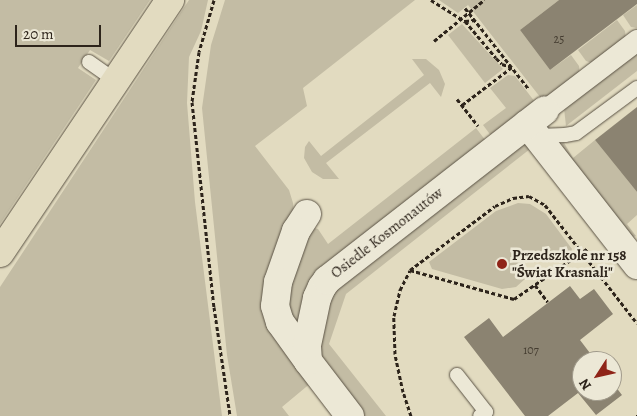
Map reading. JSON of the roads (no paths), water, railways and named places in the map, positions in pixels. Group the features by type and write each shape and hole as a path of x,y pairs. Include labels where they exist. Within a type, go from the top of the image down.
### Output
{"main road":[{"path":"0,253 170,0"}],"street":[{"path":"637,40 536,123 637,265"},
{"name":"Osiedle Kosmonautów","path":"308,361 308,345 317,298 327,280 536,123"},
{"path":"307,214 296,232 278,282 275,306 280,322 350,416"}],"lane":[{"path":"88,62 116,80"},
{"path":"536,123 576,133 637,88"},
{"path":"457,375 486,412 480,416"}],"place":[{"name":"Przedszkole nr 158 \"Świat Krasnali\"","path":"502,264"}]}
